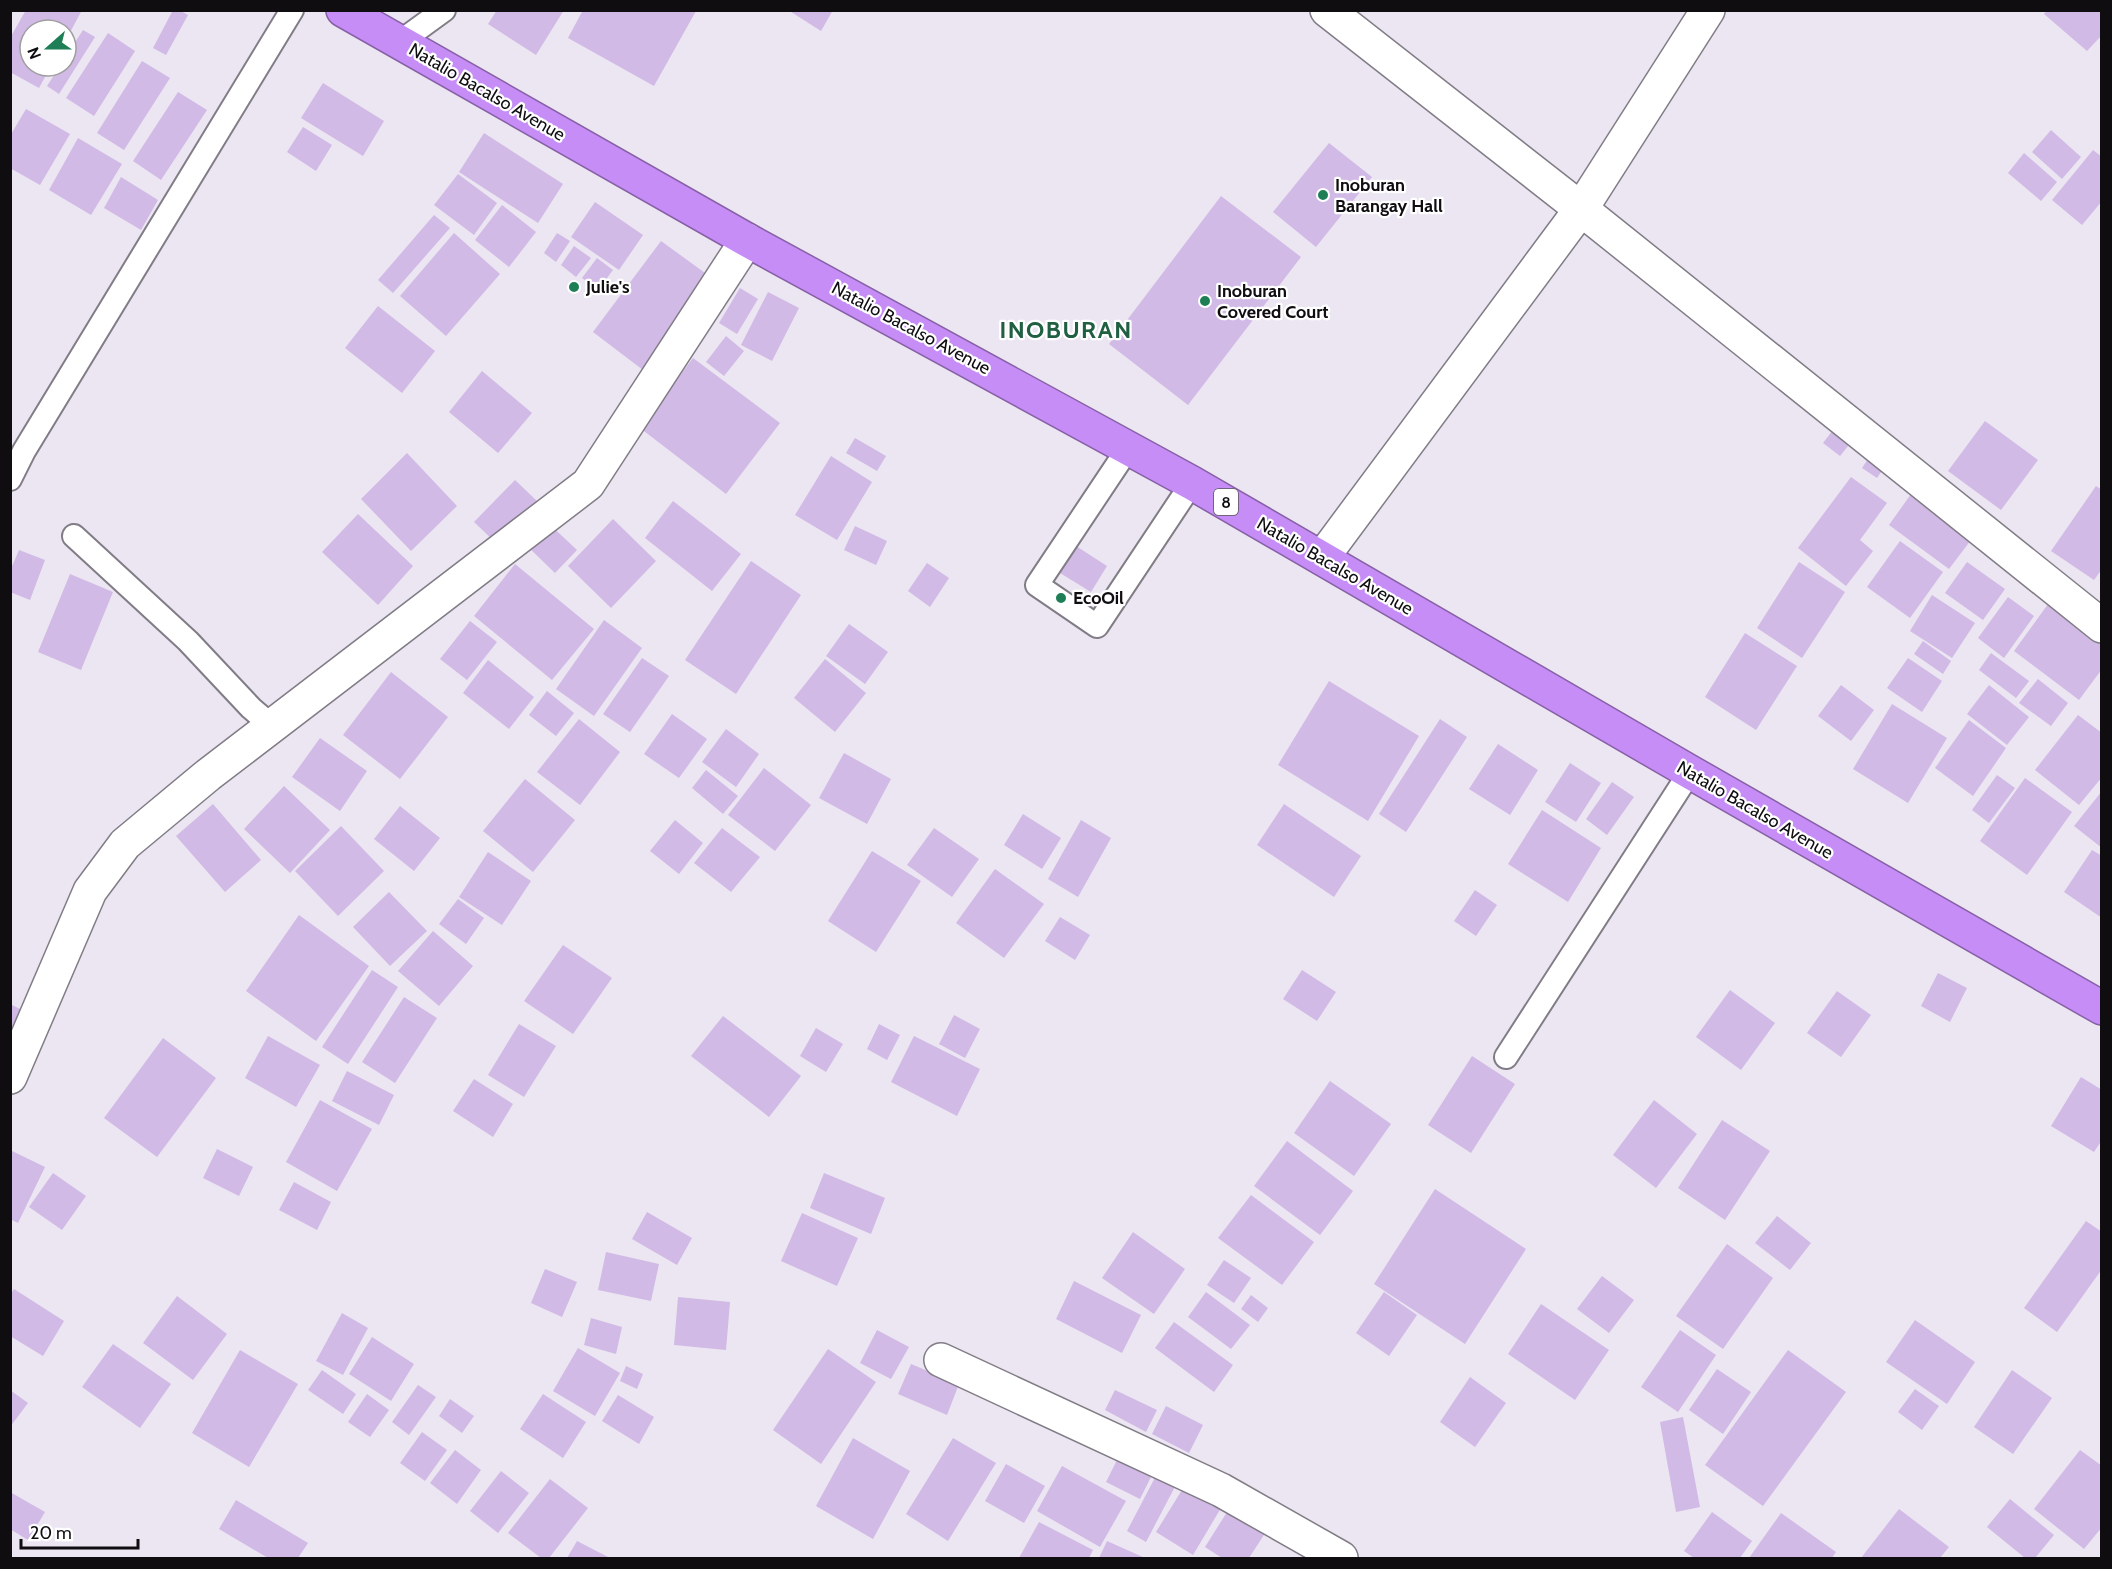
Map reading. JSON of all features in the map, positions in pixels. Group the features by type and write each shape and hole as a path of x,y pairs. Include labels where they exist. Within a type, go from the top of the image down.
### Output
{"highway":[{"name":"Natalio Bacalso Avenue","path":"343,10 747,240 1129,447 2102,1008"}],"street":[{"path":"1327,10 1581,209 2102,626"},
{"path":"1322,558 1581,209 1708,10"},
{"path":"10,1077 90,891 125,844 208,775 588,484 747,240"},
{"path":"941,1360 1221,1490 1341,1558"}],"lane":[{"path":"10,479 17,448 292,10"},
{"path":"400,42 444,10"},
{"path":"1129,447 1036,585 1097,626 1192,483"},
{"path":"74,536 188,641 251,708 272,726"},
{"path":"1506,1057 1690,772"}],"building":[{"path":"26,10 82,10 78,18 21,18"},
{"path":"173,10 179,10 188,15 166,55 153,48"},
{"path":"497,10 564,10 536,55 488,24"},
{"path":"583,10 696,11 654,86 568,38"},
{"path":"788,10 833,10 821,31"},
{"path":"2047,10 2102,10 2102,35 2087,51 2044,14"},
{"path":"18,24 18,76 10,72 10,38"},
{"path":"83,30 95,37 78,64 78,38"},
{"path":"108,33 135,51 94,116 66,98"},
{"path":"142,61 170,78 124,150 97,133"},
{"path":"21,78 44,78 39,88"},
{"path":"52,78 69,78 59,94 47,86"},
{"path":"323,83 384,121 363,156 301,118"},
{"path":"178,92 207,110 161,180 133,161"},
{"path":"26,109 70,134 40,185 10,168 10,136"},
{"path":"303,127 332,145 316,171 287,152"},
{"path":"2051,130 2081,157 2062,179 2032,152"},
{"path":"484,133 563,184 538,223 459,172"},
{"path":"78,138 122,164 91,215 49,190"},
{"name":"Inoburan Barangay Hall","path":"1329,143 1372,177 1316,247 1273,212"},
{"path":"2093,150 2102,157 2102,201 2082,225 2052,200"},
{"path":"2024,153 2057,182 2041,201 2008,173"},
{"path":"458,174 497,203 474,235 434,205"},
{"path":"121,177 158,200 141,230 104,208"},
{"name":"Inoburan Covered Court","path":"1221,196 1301,257 1188,405 1109,344"},
{"path":"595,202 643,235 619,270 571,237"},
{"path":"502,205 536,232 509,267 475,240"},
{"path":"434,215 450,228 393,293 378,280"},
{"path":"454,233 500,274 446,336 400,296"},
{"path":"557,233 570,241 556,262 544,253"},
{"path":"661,241 712,278 643,370 593,332"},
{"path":"574,246 591,258 576,277 561,265"},
{"path":"597,258 613,270 598,290 582,278"},
{"path":"740,288 758,299 737,334 719,323"},
{"path":"768,292 799,308 772,361 741,345"},
{"path":"378,306 435,351 402,393 345,348"},
{"path":"726,336 744,351 724,376 706,362"},
{"path":"693,358 780,423 726,494 640,428"},
{"path":"482,371 532,413 498,453 449,412"},
{"path":"1840,421 1857,435 1840,456 1823,443"},
{"path":"1985,421 2038,460 2001,510 1948,471"},
{"path":"855,438 886,456 877,471 846,453"},
{"path":"407,453 457,506 411,551 361,499"},
{"path":"1872,453 1887,463 1877,478 1862,468"},
{"path":"831,456 872,482 837,540 795,515"},
{"path":"1851,477 1887,503 1860,540 1873,551 1846,586 1798,548"},
{"path":"515,480 537,501 496,543 474,522"},
{"path":"2096,486 2102,490 2102,569 2094,580 2051,551"},
{"path":"1916,487 1977,532 1949,569 1889,525"},
{"path":"673,501 741,554 712,591 645,538"},
{"path":"358,514 413,566 378,605 322,552"},
{"path":"613,519 656,561 611,608 568,566"},
{"path":"546,521 577,550 555,573 525,544"},
{"path":"855,526 887,541 876,565 844,550"},
{"path":"1900,541 1943,572 1910,618 1867,587"},
{"path":"1076,546 1107,566 1091,592 1060,573"},
{"path":"19,550 45,560 30,600 10,592 10,571"},
{"path":"751,561 801,595 736,694 685,660"},
{"path":"1799,562 1845,592 1802,658 1757,628"},
{"path":"1967,562 2005,589 1983,620 1945,593"},
{"path":"927,563 949,578 930,607 908,591"},
{"path":"515,564 594,629 552,680 474,616"},
{"path":"70,574 113,592 81,670 38,652"},
{"path":"1932,595 1975,623 1952,658 1910,631"},
{"path":"2008,597 2034,616 2004,658 1978,638"},
{"path":"2051,600 2102,637 2102,669 2079,700 2014,651"},
{"path":"604,620 642,648 594,716 556,689"},
{"path":"470,621 497,642 467,680 440,659"},
{"path":"849,624 888,652 865,684 826,656"},
{"path":"1745,633 1797,666 1756,730 1705,697"},
{"path":"1923,641 1951,661 1943,674 1914,654"},
{"path":"1991,653 2029,681 2016,698 1979,670"},
{"path":"642,658 669,676 630,732 603,714"},
{"path":"1908,658 1942,681 1922,712 1887,688"},
{"path":"825,659 866,693 835,732 794,698"},
{"path":"488,660 534,697 509,729 463,693"},
{"path":"391,672 448,717 400,779 343,735"},
{"path":"2038,679 2068,703 2051,726 2019,703"},
{"path":"1329,681 1419,736 1368,821 1278,765"},
{"path":"1841,685 1874,710 1851,741 1818,716"},
{"path":"1989,685 2029,717 2007,745 1967,714"},
{"path":"547,691 574,713 556,736 529,715"},
{"path":"1892,704 1947,738 1908,803 1853,769"},
{"path":"672,714 707,739 679,778 644,754"},
{"path":"2078,715 2102,733 2102,777 2079,805 2035,770"},
{"path":"579,719 620,752 580,805 537,772"},
{"path":"1440,719 1467,737 1406,832 1379,814"},
{"path":"1969,720 2006,748 1973,796 1935,768"},
{"path":"726,729 759,754 736,787 702,762"},
{"path":"320,738 367,771 340,811 292,777"},
{"path":"1498,744 1538,770 1510,815 1469,789"},
{"path":"844,753 891,779 867,824 819,798"},
{"path":"1570,763 1601,783 1576,822 1545,802"},
{"path":"764,768 811,805 775,851 728,815"},
{"path":"706,770 738,796 723,814 692,788"},
{"path":"1997,775 2015,788 1989,823 1972,810"},
{"path":"2025,778 2072,812 2027,875 1980,841"},
{"path":"525,779 575,820 533,872 483,831"},
{"path":"1612,782 1634,797 1607,835 1586,819"},
{"path":"284,786 330,830 290,873 244,829"},
{"path":"2102,791 2102,848 2074,826"},
{"path":"213,804 261,860 225,892 176,836"},
{"path":"1284,804 1361,856 1334,897 1257,845"},
{"path":"400,806 440,838 414,871 374,839"},
{"path":"1542,810 1601,848 1568,902 1508,864"},
{"path":"1023,814 1061,838 1042,869 1004,845"},
{"path":"675,820 703,843 679,874 650,851"},
{"path":"1081,820 1111,838 1078,897 1048,879"},
{"path":"341,826 384,871 338,916 295,871"},
{"path":"722,828 760,857 731,892 694,863"},
{"path":"934,828 979,859 952,897 907,865"},
{"path":"2092,850 2102,856 2102,918 2064,892"},
{"path":"872,851 921,881 876,952 828,921"},
{"path":"488,852 531,881 502,925 459,897"},
{"path":"995,869 1044,904 1004,958 956,923"},
{"path":"1475,890 1497,905 1476,936 1454,921"},
{"path":"389,892 427,931 390,966 353,927"},
{"path":"458,899 484,918 466,944 439,924"},
{"path":"299,915 369,966 316,1041 246,991"},
{"path":"1060,917 1090,935 1075,960 1045,941"},
{"path":"433,931 473,966 439,1006 398,971"},
{"path":"563,945 612,978 573,1034 524,1001"},
{"path":"372,970 398,987 348,1064 322,1047"},
{"path":"1302,970 1336,992 1317,1021 1283,999"},
{"path":"1938,973 1967,988 1950,1022 1921,1006"},
{"path":"1730,990 1775,1023 1741,1070 1696,1037"},
{"path":"1837,991 1871,1015 1841,1057 1807,1033"},
{"path":"404,997 437,1018 395,1083 362,1062"},
{"path":"10,1004 24,1011 10,1038"},
{"path":"954,1015 980,1029 965,1058 939,1044"},
{"path":"723,1016 801,1076 769,1117 691,1056"},
{"path":"519,1024 556,1046 524,1097 488,1075"},
{"path":"879,1024 900,1035 887,1060 867,1049"},
{"path":"816,1028 843,1044 826,1072 800,1056"},
{"path":"268,1036 320,1065 296,1107 245,1078"},
{"path":"914,1036 980,1069 957,1116 891,1082"},
{"path":"163,1038 216,1078 157,1157 104,1118"},
{"path":"1472,1056 1515,1084 1471,1153 1428,1125"},
{"path":"347,1071 394,1095 379,1125 332,1101"},
{"path":"2081,1077 2102,1090 2102,1140 2094,1152 2051,1126"},
{"path":"474,1079 513,1104 493,1137 453,1111"},
{"path":"1330,1081 1391,1124 1354,1176 1294,1133"},
{"path":"320,1100 372,1129 337,1191 286,1162"},
{"path":"1654,1100 1697,1134 1656,1188 1613,1155"},
{"path":"1722,1120 1770,1151 1725,1220 1678,1188"},
{"path":"1287,1141 1353,1191 1320,1235 1254,1186"},
{"path":"217,1149 253,1167 239,1196 203,1178"},
{"path":"10,1150 45,1167 18,1223 10,1219"},
{"path":"53,1173 86,1196 62,1230 29,1207"},
{"path":"824,1173 885,1198 871,1234 810,1208"},
{"path":"294,1182 331,1202 317,1230 279,1210"},
{"path":"1435,1189 1526,1249 1465,1344 1374,1284"},
{"path":"1251,1195 1314,1242 1282,1285 1218,1238"},
{"path":"647,1212 692,1238 677,1265 632,1239"},
{"path":"802,1213 858,1238 837,1286 781,1261"},
{"path":"1777,1216 1811,1243 1790,1270 1755,1243"},
{"path":"2086,1221 2102,1232 2102,1269 2057,1332 2024,1308"},
{"path":"1133,1232 1185,1269 1154,1314 1102,1278"},
{"path":"1727,1244 1773,1278 1723,1349 1676,1316"},
{"path":"606,1252 659,1264 651,1301 598,1290"},
{"path":"1224,1260 1251,1278 1234,1303 1207,1285"},
{"path":"545,1269 577,1282 562,1317 531,1303"},
{"path":"1602,1276 1634,1300 1609,1333 1577,1309"},
{"path":"1074,1281 1141,1315 1122,1353 1056,1319"},
{"path":"14,1289 64,1321 43,1356 10,1336 10,1295"},
{"path":"1206,1292 1250,1325 1231,1349 1188,1317"},
{"path":"1384,1292 1417,1315 1389,1356 1356,1333"},
{"path":"1251,1295 1268,1308 1258,1322 1241,1309"},
{"path":"177,1296 227,1334 193,1380 143,1343"},
{"path":"678,1297 730,1302 726,1350 674,1345"},
{"path":"1541,1304 1609,1350 1575,1400 1508,1354"},
{"path":"342,1313 368,1328 343,1375 316,1361"},
{"path":"591,1318 622,1327 616,1354 584,1345"},
{"path":"1915,1320 1975,1362 1947,1404 1886,1362"},
{"path":"1174,1322 1233,1365 1214,1392 1155,1348"},
{"path":"877,1330 909,1347 891,1379 860,1363"},
{"path":"1680,1330 1716,1355 1678,1412 1641,1387"},
{"path":"372,1337 414,1364 391,1401 349,1374"},
{"path":"113,1344 171,1384 140,1428 82,1387"},
{"path":"578,1348 620,1373 595,1416 553,1391"},
{"path":"828,1349 876,1382 821,1464 773,1430"},
{"path":"240,1350 298,1384 249,1467 192,1433"},
{"path":"1788,1350 1846,1392 1763,1506 1705,1465"},
{"path":"911,1364 959,1384 947,1415 898,1394"},
{"path":"626,1366 643,1374 637,1389 620,1381"},
{"path":"1717,1369 1751,1392 1723,1434 1689,1410"},
{"path":"322,1370 356,1394 343,1414 308,1390"},
{"path":"2012,1370 2052,1398 2013,1454 1974,1427"},
{"path":"1470,1377 1506,1403 1475,1447 1440,1422"},
{"path":"418,1385 436,1397 409,1435 392,1422"},
{"path":"1915,1389 1939,1406 1922,1430 1898,1412"},
{"path":"10,1390 28,1403 10,1427"},
{"path":"1115,1390 1157,1410 1146,1432 1105,1410"},
{"path":"367,1394 389,1410 370,1437 348,1422"},
{"path":"543,1394 586,1422 563,1458 520,1429"},
{"path":"618,1395 654,1417 639,1444 602,1421"},
{"path":"450,1399 474,1416 462,1433 439,1416"},
{"path":"1166,1406 1203,1425 1189,1453 1152,1434"},
{"path":"1683,1417 1700,1507 1676,1512 1660,1422"},
{"path":"422,1432 447,1450 425,1481 400,1463"},
{"path":"853,1438 910,1471 873,1539 816,1506"},
{"path":"953,1438 996,1463 948,1541 906,1514"},
{"path":"1123,1448 1157,1465 1140,1499 1106,1482"},
{"path":"455,1450 481,1470 457,1504 430,1483"},
{"path":"2080,1450 2102,1466 2102,1527 2084,1549 2034,1509"},
{"path":"1006,1464 1045,1486 1024,1523 985,1501"},
{"path":"1062,1466 1126,1501 1100,1547 1037,1511"},
{"path":"1160,1468 1179,1479 1146,1542 1127,1531"},
{"path":"501,1471 529,1493 498,1533 470,1511"},
{"path":"550,1479 588,1508 549,1558 541,1558 508,1533"},
{"path":"1185,1485 1221,1508 1193,1555 1156,1532"},
{"path":"10,1492 45,1512 28,1540 10,1529"},
{"path":"2010,1499 2054,1535 2035,1558 2025,1558 1987,1527"},
{"path":"236,1500 308,1543 298,1558 268,1558 219,1529"},
{"path":"1234,1501 1271,1524 1249,1558 1222,1558 1205,1547"},
{"path":"1899,1509 1949,1547 1940,1558 1861,1558"},
{"path":"1712,1512 1752,1541 1740,1558 1694,1558 1684,1551"},
{"path":"1781,1513 1836,1552 1832,1558 1749,1558"},
{"path":"1039,1522 1093,1550 1089,1558 1019,1558"},
{"path":"577,1541 610,1558 567,1558"},
{"path":"1107,1541 1145,1558 1099,1558"}],"place":[{"name":"Inoburan Barangay Hall","path":"1323,195"},
{"name":"Julie's","path":"574,287"},
{"name":"Inoburan Covered Court","path":"1205,301"},
{"name":"EcoOil","path":"1061,598"}],"district":[{"name":"INOBURAN","path":"1066,330"}]}
